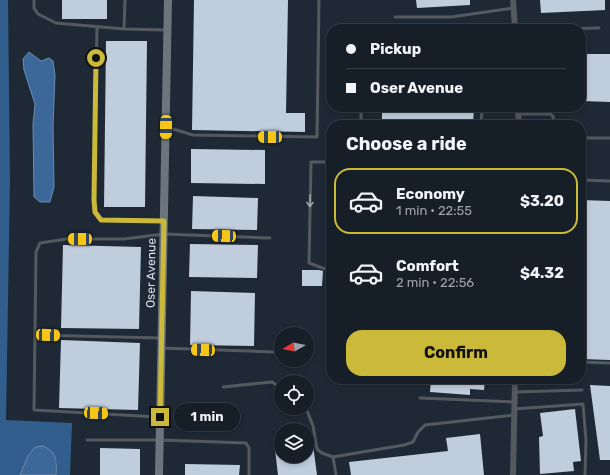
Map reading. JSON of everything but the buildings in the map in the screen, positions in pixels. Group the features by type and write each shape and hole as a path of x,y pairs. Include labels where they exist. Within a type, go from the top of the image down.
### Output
{"street":[{"name":"Oser Avenue","path":"159,475 168,0"},
{"path":"513,0 515,24"},
{"path":"513,475 515,384"}],"lane":[{"path":"34,0 34,8 38,14 56,24 124,29 167,30"},
{"path":"124,29 125,0"},
{"path":"166,127 193,135 317,137 320,0"},
{"path":"395,17 451,17 514,8"},
{"path":"97,27 95,212 101,220 164,221"},
{"path":"586,28 599,28"},
{"path":"534,112 550,114 553,116 554,120"},
{"path":"586,138 610,138"},
{"path":"326,162 311,162 309,263 326,269"},
{"path":"586,180 610,181"},
{"path":"160,417 34,410 36,252 40,242 66,239 124,239 164,234 270,238"},
{"path":"35,335 162,339"},
{"path":"162,348 274,352"},
{"path":"586,362 610,363"},
{"path":"222,387 272,382 274,383"},
{"path":"515,392 582,390"},
{"path":"420,398 514,408"},
{"path":"309,415 313,426 317,448 322,454 333,457 404,445 413,442 418,432 424,425 514,408 583,404 586,440 585,475"},
{"path":"86,440 160,440 246,443 249,448 249,475"},
{"path":"333,457 336,475"}],"shaded area":[{"path":"0,0 8,0 10,181 6,420 72,423 70,475 56,475 57,461 28,456 20,475 0,475"},
{"path":"29,52 41,61 49,58 53,61 55,75 53,126 54,187 50,202 40,202 34,197 33,124 35,104 24,70 23,59"},
{"path":"43,446 48,448 54,454 56,461 56,475 20,475 28,456 35,447"}],"route":[{"path":"96,58 95,212 101,220 164,221 160,417"}]}
